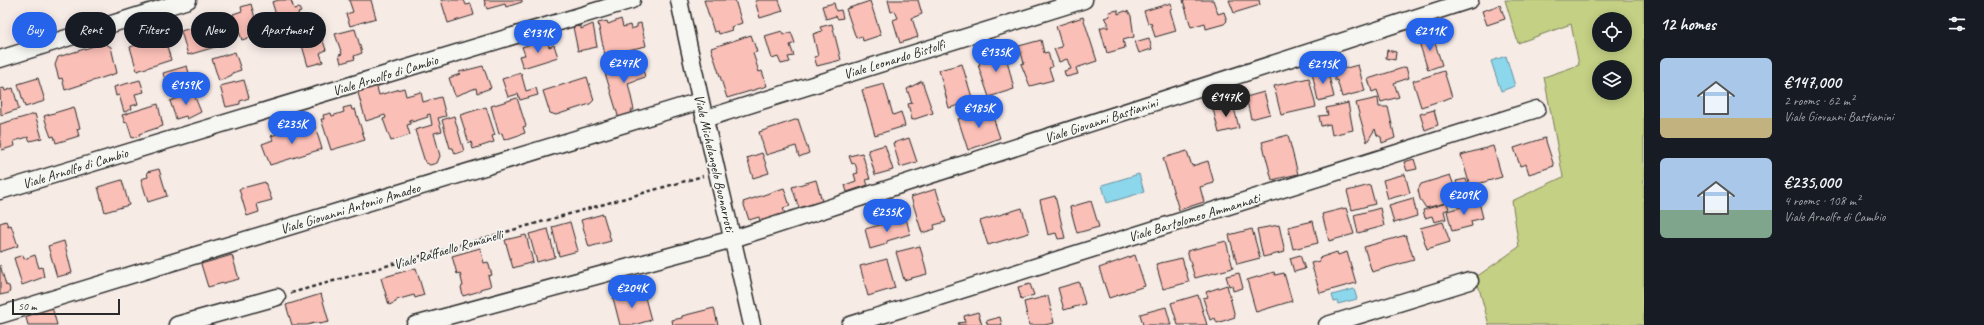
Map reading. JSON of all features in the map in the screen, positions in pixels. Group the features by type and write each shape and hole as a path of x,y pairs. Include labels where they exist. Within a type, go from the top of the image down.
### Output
{"street":[{"path":"0,59 188,0"},
{"name":"Viale Arnolfo di Cambio","path":"0,191 632,0"},
{"name":"Viale Michelangelo Buonarroti","path":"679,0 700,101 718,172 752,325"},
{"name":"Viale Leonardo Bistolfi","path":"704,118 1084,0"},
{"name":"Viale Giovanni Bastianini","path":"415,325 733,239 1470,0"},
{"name":"Viale Giovanni Antonio Amadeo","path":"0,315 700,101"},
{"name":"Viale Bartolomeo Ammannati","path":"850,325 1537,109"},
{"path":"1327,325 1470,281"},
{"path":"177,325 277,297"}],"path":[{"name":"Viale Raffaello Romanelli","path":"277,297 718,172"}],"green space":[{"path":"1505,0 1644,0 1644,325 1489,325 1476,277 1519,247 1512,201 1563,177 1544,77 1579,65 1571,24 1518,43"}],"water":[{"path":"1506,56 1515,86 1501,91 1491,61"},
{"path":"1139,174 1144,192 1107,203 1102,185"},
{"path":"1354,289 1357,299 1338,304 1337,301 1334,302 1332,295"}],"building":[{"path":"279,0 291,0 294,9 299,8 301,12 275,12 272,2"},
{"path":"349,0 371,0 376,18 350,26 346,14 353,12"},
{"path":"441,0 464,0 466,5 471,4 474,15 448,23"},
{"path":"484,0 522,0 522,2 506,7 505,4 487,9"},
{"path":"704,0 735,0 742,23 731,27 732,30 719,34 718,31 714,32"},
{"path":"779,0 783,11 760,18 755,1"},
{"path":"888,0 918,0 922,14 912,18 918,37 900,43 893,20 898,18 895,11 891,12"},
{"path":"1183,0 1213,0 1218,14 1224,12 1227,21 1224,24 1206,29 1205,23 1191,27"},
{"path":"1229,0 1259,0 1260,5 1234,13"},
{"path":"870,1 881,35 863,41 862,36 856,38 846,9"},
{"path":"834,3 836,11 841,10 843,18 838,19 836,16 826,19 822,6"},
{"path":"1171,3 1172,9 1170,10 1176,31 1155,37 1151,23 1148,24 1144,11"},
{"path":"251,4 253,12 247,12 247,38 242,40 239,31 239,12 242,11 241,7"},
{"path":"1500,5 1505,19 1487,25 1482,11"},
{"path":"1118,10 1118,14 1125,11 1129,12 1134,37 1123,40 1125,48 1107,53 1100,28 1105,26 1108,28 1108,22 1104,18 1110,16 1109,12"},
{"path":"1083,17 1097,61 1076,68 1078,74 1066,77 1064,71 1071,69 1067,59 1059,62 1054,49 1062,47 1056,26"},
{"path":"621,19 623,27 630,25 631,29 637,27 637,24 641,23 646,46 605,55 598,23 607,21 608,24"},
{"path":"593,24 597,47 578,51 573,27 581,26 581,29"},
{"path":"832,24 841,60 817,66 814,57 818,56 813,34 822,31 820,27"},
{"path":"191,28 191,48 212,48 188,55 183,38 183,30"},
{"path":"355,29 362,53 354,56 355,59 341,63 339,55 342,54 335,34"},
{"path":"782,31 783,35 791,32 795,43 790,45 794,56 788,57 790,62 781,64 778,57 772,59 765,36"},
{"path":"1432,34 1442,65 1428,70 1418,39"},
{"path":"751,35 757,52 753,53 759,72 762,71 767,86 727,98 711,48"},
{"path":"1149,38 1152,49 1139,53 1135,42"},
{"path":"547,39 549,47 554,45 558,57 523,68 519,56 525,55 522,47"},
{"path":"1041,40 1044,53 1048,52 1052,67 1049,68 1053,80 1030,86 1021,64 1024,63 1019,46"},
{"path":"88,48 111,48 117,73 65,90 62,78 59,79 55,65 58,57"},
{"path":"130,48 167,48 171,60 137,71"},
{"path":"303,48 325,48 326,50 320,53 323,62 308,66"},
{"path":"1000,50 1003,57 1006,56 1014,89 989,97 978,65 980,65 978,57"},
{"path":"1387,50 1396,52 1395,60 1386,58"},
{"path":"235,52 241,70 232,73 232,75 219,81 212,59"},
{"path":"639,55 645,77 628,83 634,110 631,110 633,115 619,119 605,73 616,70 614,63"},
{"path":"962,64 973,101 949,108 939,70"},
{"path":"1358,65 1365,91 1342,97 1337,80 1335,81 1335,71"},
{"path":"187,66 193,88 178,92 177,90 168,92 163,73"},
{"path":"483,66 491,88 477,93 476,88 455,96 449,78 460,74 459,72"},
{"path":"1406,67 1409,78 1394,83 1399,97 1381,102 1377,90 1372,92 1368,79"},
{"path":"1327,68 1334,97 1318,101 1312,72"},
{"path":"1444,71 1452,97 1421,107 1413,81"},
{"path":"521,73 526,91 536,88 538,95 520,100 518,94 508,97 502,79"},
{"path":"587,77 594,100 590,104 556,115 550,113 543,91"},
{"path":"38,78 45,101 25,107 18,84"},
{"path":"1309,78 1316,107 1281,115 1274,86"},
{"path":"140,80 144,92 135,94 138,104 131,106 132,109 124,112 119,95 116,96 114,87"},
{"path":"244,80 249,98 240,101 240,104 226,107 220,86"},
{"path":"375,80 379,95 404,88 406,96 421,92 423,102 441,97 446,116 438,118 442,131 434,133 440,156 437,163 430,165 425,162 415,130 432,125 430,114 427,115 428,117 412,122 412,119 409,120 411,124 407,125 410,135 391,141 383,119 386,118 385,115 366,121 356,86"},
{"path":"922,81 933,113 912,120 908,104 912,103 907,89"},
{"path":"884,84 893,115 901,112 905,126 875,135 862,90"},
{"path":"4,88 5,91 13,88 19,109 1,115 0,89"},
{"path":"193,92 201,112 187,119 186,116 176,119 170,101"},
{"path":"1264,92 1270,114 1251,119 1246,97"},
{"path":"517,98 526,126 523,127 525,133 504,140 502,133 499,134 491,106"},
{"path":"1378,98 1379,107 1388,107 1395,138 1382,143 1381,137 1377,135 1375,129 1367,142 1356,103"},
{"path":"1348,103 1353,130 1332,135 1330,124 1321,126 1319,116 1328,115 1326,108"},
{"path":"158,104 163,126 139,134 140,136 132,138 127,122 125,123 122,115"},
{"path":"1233,104 1239,128 1219,133 1213,109"},
{"path":"351,106 352,110 355,109 365,140 331,150 321,119 324,119 323,115 331,113 332,116 344,112 343,108"},
{"path":"74,107 80,128 77,129 79,136 56,143 54,136 51,137 44,116"},
{"path":"486,107 495,135 492,136 494,142 473,149 471,142 469,143 460,115"},
{"path":"990,108 1000,138 968,150 958,119"},
{"path":"1434,110 1438,125 1425,130 1420,114"},
{"path":"35,114 42,138 30,141 28,137 14,141 15,146 2,150 0,143 0,124"},
{"path":"454,116 464,151 455,154 453,148 450,148 442,120"},
{"path":"798,119 809,153 799,157 796,146 766,155 759,132"},
{"path":"302,126 303,130 315,126 322,149 270,165 262,144 273,140 271,136"},
{"path":"1288,135 1298,174 1272,180 1262,142"},
{"path":"909,138 917,162 900,167 893,143"},
{"path":"1545,138 1554,166 1529,174 1526,164 1520,166 1514,148"},
{"path":"885,145 893,170 875,175 868,150"},
{"path":"1493,146 1502,177 1470,186 1461,155"},
{"path":"1187,151 1192,166 1208,161 1214,183 1200,187 1204,202 1179,210 1163,158"},
{"path":"762,153 769,173 753,178 747,158"},
{"path":"862,153 870,179 866,180 868,185 847,192 845,185 856,181 854,174 858,173 855,163 852,164 849,156"},
{"path":"1414,159 1417,169 1407,171 1404,162"},
{"path":"159,169 167,196 148,202 141,179 148,177 147,172"},
{"path":"1405,174 1410,193 1388,199 1383,180"},
{"path":"1450,175 1456,191 1456,200 1426,208 1420,199 1418,190 1421,184"},
{"path":"1466,179 1470,192 1460,195 1456,181"},
{"path":"122,180 129,205 105,212 98,187"},
{"path":"816,180 822,201 799,208 792,187"},
{"path":"265,182 272,200 257,204 259,212 247,216 239,189"},
{"path":"1370,185 1375,204 1352,210 1347,191"},
{"path":"784,188 790,206 783,208 786,217 761,225 759,217 749,220 743,202"},
{"path":"936,189 946,222 934,225 935,229 922,233 911,197"},
{"path":"1055,196 1065,238 1058,239 1056,233 1048,235 1040,200"},
{"path":"1413,198 1417,216 1394,223 1389,205"},
{"path":"1091,201 1099,227 1077,233 1070,207"},
{"path":"1479,202 1483,218 1471,221 1472,226 1452,231 1447,211"},
{"path":"1447,203 1449,209 1444,211 1446,219 1434,222 1432,216 1425,218 1423,210"},
{"path":"1022,208 1029,233 988,245 980,221"},
{"path":"1346,208 1354,234 1329,241 1322,214"},
{"path":"1380,208 1384,226 1358,233 1354,215"},
{"path":"603,214 611,241 589,247 581,220"},
{"path":"906,218 910,234 887,241 887,244 870,249 865,229"},
{"path":"6,221 8,226 11,225 18,246 0,252 0,223"},
{"path":"1313,221 1318,243 1293,249 1288,227"},
{"path":"570,222 578,251 559,256 552,227"},
{"path":"1443,222 1450,242 1427,249 1420,228"},
{"path":"1279,225 1285,252 1263,257 1257,229"},
{"path":"548,229 555,257 537,262 529,234"},
{"path":"1252,229 1260,258 1237,264 1229,235"},
{"path":"526,235 533,262 513,268 505,240"},
{"path":"1406,235 1414,260 1372,272 1364,247"},
{"path":"64,241 72,273 57,277 48,246"},
{"path":"1226,241 1233,268 1195,278 1187,251"},
{"path":"920,246 927,274 904,280 896,252"},
{"path":"480,248 484,263 488,262 492,275 488,276 491,286 463,296 461,287 463,286 460,273 457,274 452,256"},
{"path":"1337,252 1338,255 1347,252 1356,283 1320,293 1311,263 1320,261 1319,258"},
{"path":"23,255 24,259 35,255 39,268 42,267 44,277 22,285 14,258"},
{"path":"232,255 239,279 208,287 201,264"},
{"path":"1135,255 1145,286 1109,298 1099,268"},
{"path":"1300,255 1305,269 1294,272 1290,258"},
{"path":"1182,258 1189,282 1163,289 1156,264"},
{"path":"887,259 895,288 868,296 860,266"},
{"path":"0,265 6,285 9,286 10,290 9,293 0,295"},
{"path":"416,268 424,295 415,298 414,295 396,300 396,302 389,305 381,278"},
{"path":"1274,272 1275,275 1284,273 1292,301 1256,312 1247,280"},
{"path":"1239,273 1243,288 1233,291 1232,285 1229,286 1226,276"},
{"path":"1079,282 1085,304 1064,310 1058,288"},
{"path":"1030,284 1034,295 1021,299 1018,287"},
{"path":"1227,285 1235,317 1217,323 1215,318 1210,320 1203,298 1208,297 1206,292"},
{"path":"643,290 651,320 634,325 620,325 613,298"},
{"path":"321,294 329,322 319,324 318,322 307,325 292,325 286,305"},
{"path":"1198,295 1207,325 1178,325 1171,303"},
{"path":"1048,296 1054,323 1029,325 1024,302"},
{"path":"52,307 57,325 28,325 25,314"},
{"path":"1166,307 1171,325 1143,325 1140,314"},
{"path":"714,308 718,325 673,325 672,320"},
{"path":"978,312 982,325 959,325 958,323 965,322 964,316"},
{"path":"1000,317 1002,325 988,325 986,321"}]}
